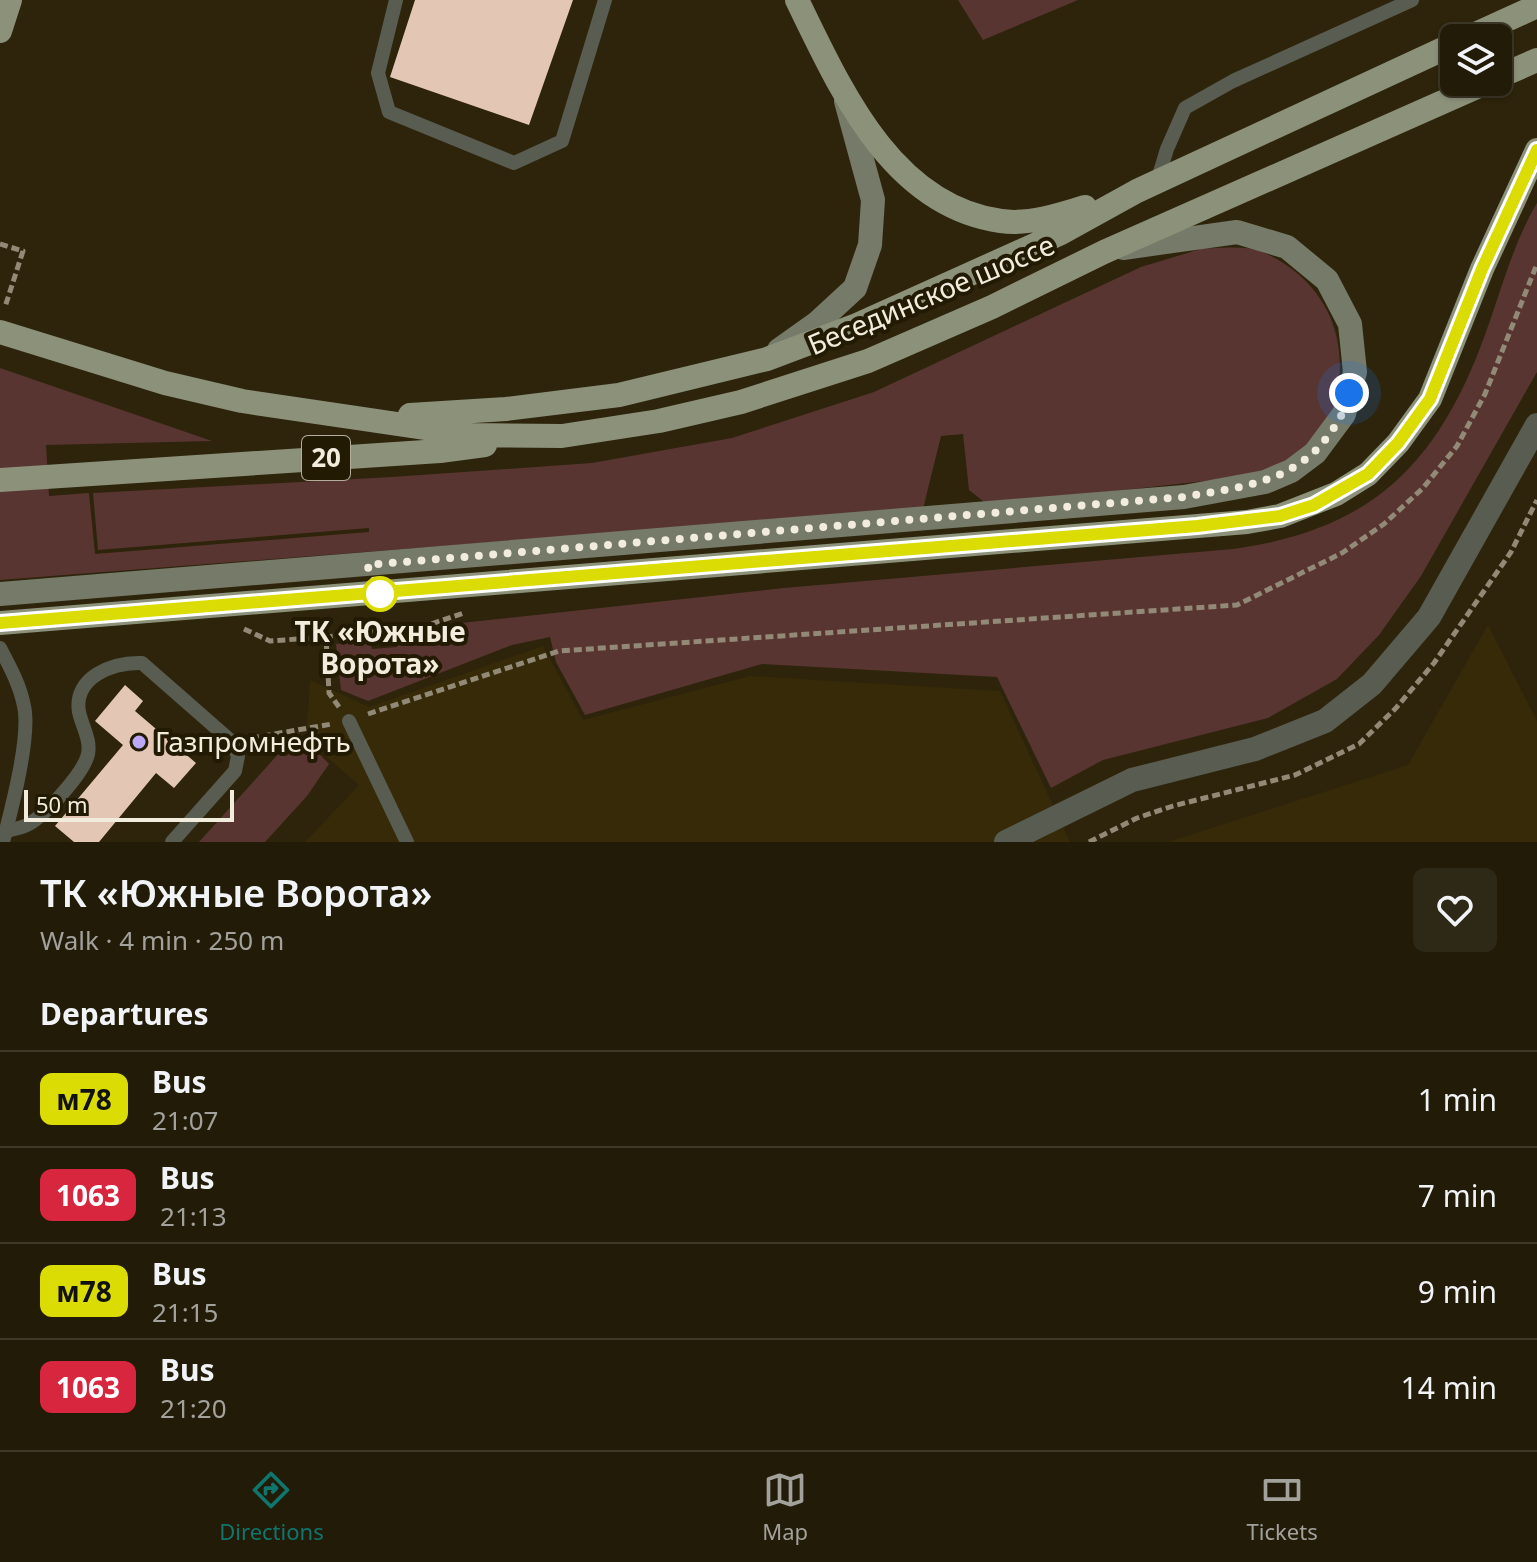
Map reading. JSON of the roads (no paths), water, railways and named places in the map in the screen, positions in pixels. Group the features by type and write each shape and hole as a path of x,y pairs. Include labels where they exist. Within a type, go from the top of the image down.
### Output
{"main road":[{"path":"0,31 10,0"},
{"path":"797,0 844,95 884,151 919,186 955,210 1003,222 1054,217 1147,186"},
{"path":"1498,24 1537,6"},
{"name":"Бесединское шоссе","path":"367,418 506,409 619,395 767,359 857,325 1061,233 1147,186 1440,50"},
{"path":"1512,71 1537,60"},
{"name":"Бесединское шоссе","path":"2,323 165,383 242,401 472,435 562,436 659,421 741,402 868,361 992,307 1104,252 1456,96"},
{"path":"0,623 1202,525 1280,516 1336,494 1368,474 1398,443 1430,399 1482,269 1537,150"},
{"name":"20","path":"0,480 440,451 562,436"}],"street":[{"path":"767,359 817,323 855,288 870,245 873,200 844,95"},
{"path":"0,594 1184,497 1265,482 1291,471 1315,453 1344,414 1355,372 1350,324 1327,280 1287,247 1237,232 1104,252"},
{"path":"1006,842 1132,780 1255,749 1325,721 1360,694 1429,617 1537,425"}],"lane":[{"path":"396,0 378,73 389,112 514,163 562,141 605,0"},
{"path":"1147,186 1185,108 1246,74 1412,0"},
{"path":"0,648 16,680 25,709 22,753 4,837"},
{"path":"4,837 44,813 84,765 89,744 79,710 80,694 105,667 124,662 142,663 231,741 238,756 235,771 172,842"},
{"path":"349,721 407,842"}],"place":[{"name":"ТК «Южные Ворота»","path":"380,594"},
{"name":"Газпромнефть","path":"139,742"}]}
